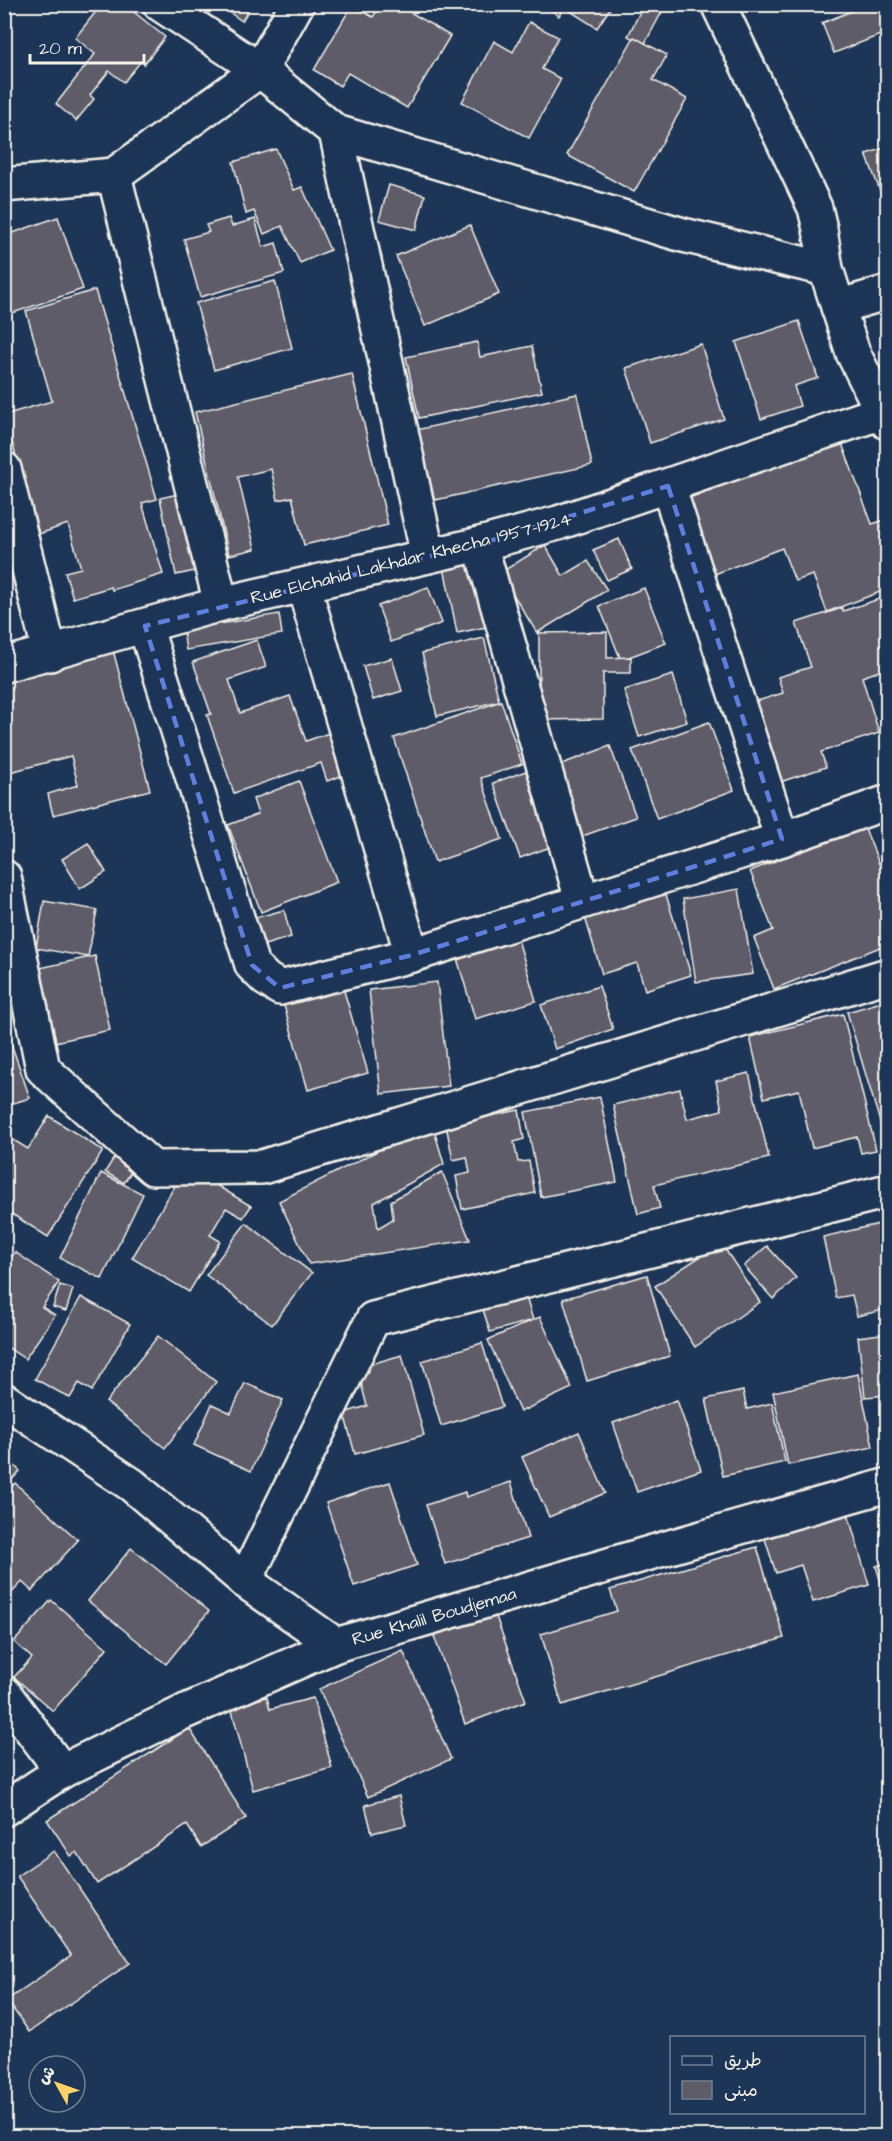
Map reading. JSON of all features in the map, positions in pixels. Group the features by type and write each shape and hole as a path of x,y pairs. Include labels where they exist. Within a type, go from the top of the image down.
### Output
{"street":[{"path":"160,4 261,70 336,132 683,235 826,269"},
{"path":"4,185 114,175 261,70 297,4"},
{"path":"718,4 814,208 820,229 826,269 853,353 885,418"},
{"path":"336,132 428,556"},
{"path":"114,175 221,604"},
{"path":"838,307 888,292"},
{"name":"Rue Elchahid Lakhdar Khecha 1957-1924","path":"4,666 221,604 304,587 558,523 885,418"},
{"path":"4,469 51,654"},
{"path":"668,486 782,839"},
{"path":"480,544 582,900"},
{"path":"304,587 412,955"},
{"path":"145,626 252,965 266,979 280,988 412,955 782,839 888,802"},
{"path":"4,877 43,1069 153,1168 262,1167 888,975"},
{"path":"245,1581 373,1319 888,1191"},
{"path":"4,1400 132,1485 245,1581 336,1645"},
{"name":"Rue Khalil Boudjemaa","path":"4,1809 62,1770 184,1712 336,1645 670,1546 888,1485"},
{"path":"4,1693 62,1770"}],"highlighted area":[{"path":"668,486 782,839 412,955 280,988 252,965 145,626 480,544"}],"building":[{"path":"102,4 124,4 165,37 144,64 141,61 124,82 109,71 90,95 94,99 76,121 56,104 95,54 75,38"},
{"path":"217,4 252,4 242,21"},
{"path":"381,4 397,4 450,36 407,108 348,73 340,86 314,70 352,5 373,17"},
{"path":"542,4 613,4 597,28 564,7 559,16"},
{"path":"644,4 658,4 664,8 644,45 628,36"},
{"path":"869,4 888,4 888,32 834,53 822,23"},
{"path":"529,22 558,37 542,69 561,79 529,138 462,102 494,41 513,52"},
{"path":"634,37 667,55 653,80 687,99 634,192 567,155"},
{"path":"888,147 888,203 885,204 866,154"},
{"path":"276,149 294,190 302,187 330,250 300,263 282,226 264,234 254,211 246,214 233,162"},
{"path":"389,185 425,195 416,230 379,220"},
{"path":"58,217 83,289 4,316 4,236"},
{"path":"229,218 232,226 255,219 263,247 276,243 284,273 200,297 184,239 209,232 206,225"},
{"path":"470,225 499,294 425,326 396,256"},
{"path":"275,281 292,348 214,370 196,303"},
{"path":"95,290 157,499 142,503 163,574 112,590 111,587 73,598 65,572 81,568 68,524 39,534 4,415 52,401 26,311"},
{"path":"799,321 818,378 794,386 800,406 761,419 736,342"},
{"path":"477,342 480,357 532,346 542,392 419,418 406,357"},
{"path":"701,344 724,419 650,443 626,368"},
{"path":"352,374 388,525 304,545 292,497 278,500 271,469 238,477 255,549 229,555 195,412"},
{"path":"577,394 592,465 431,501 416,430"},
{"path":"841,441 872,524 888,519 888,589 827,612 813,575 795,581 782,548 712,575 684,500"},
{"path":"188,492 204,569 176,575 160,498"},
{"path":"619,539 632,569 607,580 593,550"},
{"path":"545,545 563,576 588,561 607,590 537,633 500,573"},
{"path":"478,560 491,626 457,633 444,567"},
{"path":"428,587 442,623 391,642 378,606"},
{"path":"644,588 666,643 621,660 599,606"},
{"path":"888,596 888,668 862,677 879,733 821,752 826,767 780,782 754,702 783,693 778,677 811,667 796,623"},
{"path":"279,614 282,634 186,650 183,630"},
{"path":"607,632 607,658 631,657 631,673 603,673 603,719 539,720 539,633"},
{"path":"484,638 499,701 437,716 422,653"},
{"path":"257,640 266,667 229,680 240,713 290,696 306,741 329,733 344,775 327,781 321,763 234,793 207,715 211,714 193,662"},
{"path":"113,650 150,790 53,815 48,794 78,785 71,756 10,772 4,753 4,679"},
{"path":"392,658 402,691 373,700 363,666"},
{"path":"673,675 687,722 639,737 624,690"},
{"path":"501,701 522,764 481,778 502,839 435,862 394,738"},
{"path":"709,722 734,790 657,819 632,750"},
{"path":"610,746 636,817 577,838 551,768"},
{"path":"526,771 553,846 520,858 493,783"},
{"path":"299,781 337,882 261,912 228,825 258,814 253,799"},
{"path":"864,826 888,886 888,944 774,989 754,938 773,930 750,871"},
{"path":"888,835 888,861 881,837"},
{"path":"88,843 106,872 80,889 62,859"},
{"path":"662,882 691,975 645,990 637,963 602,974 582,907"},
{"path":"739,889 753,974 696,982 683,899"},
{"path":"44,901 97,910 88,957 36,948"},
{"path":"284,910 291,937 258,947 251,919"},
{"path":"515,929 536,1001 475,1019 454,948"},
{"path":"95,956 110,1030 55,1042 40,968"},
{"path":"437,982 449,1086 381,1094 369,990"},
{"path":"342,984 368,1073 308,1090 283,1002"},
{"path":"599,986 613,1029 555,1049 541,1005"},
{"path":"888,1000 888,1142 886,1142 847,1012"},
{"path":"843,1014 876,1150 861,1153 857,1137 812,1148 799,1090 764,1098 750,1037"},
{"path":"4,1023 30,1098 4,1106"},
{"path":"749,1073 769,1158 654,1185 660,1208 638,1214 613,1105 680,1089 687,1119 722,1110 716,1081"},
{"path":"600,1097 617,1182 541,1197 525,1112"},
{"path":"519,1110 524,1139 514,1142 518,1162 529,1161 535,1193 462,1209 456,1176 470,1173 467,1157 453,1160 446,1125"},
{"path":"49,1116 103,1151 48,1237 4,1209 4,1134 28,1149"},
{"path":"432,1123 444,1164 374,1203 378,1228 393,1219 391,1201 442,1172 470,1240 309,1264 279,1201"},
{"path":"119,1150 137,1162 124,1183 105,1172"},
{"path":"186,1167 251,1206 243,1218 226,1208 210,1235 220,1241 189,1292 132,1258"},
{"path":"101,1173 143,1194 102,1279 60,1258"},
{"path":"246,1223 312,1273 272,1325 206,1275"},
{"path":"879,1224 884,1249 888,1248 888,1309 857,1316 852,1295 836,1298 823,1237"},
{"path":"721,1243 760,1302 695,1347 655,1286"},
{"path":"767,1246 796,1278 773,1299 744,1266"},
{"path":"15,1252 59,1282 42,1307 55,1315 25,1359 4,1345 4,1267"},
{"path":"647,1275 670,1356 587,1381 563,1299"},
{"path":"60,1285 73,1289 66,1311 53,1307"},
{"path":"525,1294 533,1320 490,1332 482,1306"},
{"path":"81,1297 130,1324 92,1391 79,1383 70,1398 35,1379"},
{"path":"540,1317 572,1388 520,1412 488,1340"},
{"path":"888,1333 888,1395 865,1397 858,1337"},
{"path":"158,1336 216,1382 165,1448 106,1402"},
{"path":"482,1343 502,1407 441,1426 422,1361"},
{"path":"402,1355 424,1435 355,1454 344,1413 367,1406 357,1368"},
{"path":"858,1374 873,1447 788,1465 773,1392"},
{"path":"245,1383 283,1400 251,1471 194,1445 212,1404 231,1413"},
{"path":"743,1391 747,1409 772,1403 785,1462 723,1476 706,1399"},
{"path":"677,1400 701,1470 637,1492 613,1423"},
{"path":"579,1432 605,1493 549,1517 522,1457"},
{"path":"4,1456 20,1471 4,1488"},
{"path":"390,1482 417,1565 354,1586 326,1503"},
{"path":"511,1482 528,1538 445,1564 426,1505 465,1492 466,1497"},
{"path":"15,1483 78,1540 32,1591 22,1582 4,1601 4,1495"},
{"path":"848,1514 869,1585 813,1602 801,1565 776,1573 765,1539"},
{"path":"757,1547 784,1638 562,1705 541,1634 617,1611 610,1590"},
{"path":"131,1548 209,1611 166,1664 88,1601"},
{"path":"888,1563 888,1606 876,1566"},
{"path":"51,1600 107,1648 53,1711 14,1677 32,1658 14,1642"},
{"path":"494,1611 526,1701 465,1724 433,1633"},
{"path":"403,1651 451,1759 368,1797 319,1689"},
{"path":"267,1697 270,1709 313,1698 332,1768 253,1790 231,1707"},
{"path":"189,1728 246,1818 201,1847 187,1825 97,1884 77,1852 71,1856 47,1820"},
{"path":"399,1796 406,1825 372,1833 365,1805"},
{"path":"54,1851 130,1963 29,2032 7,2000 71,1956 17,1876"}]}
